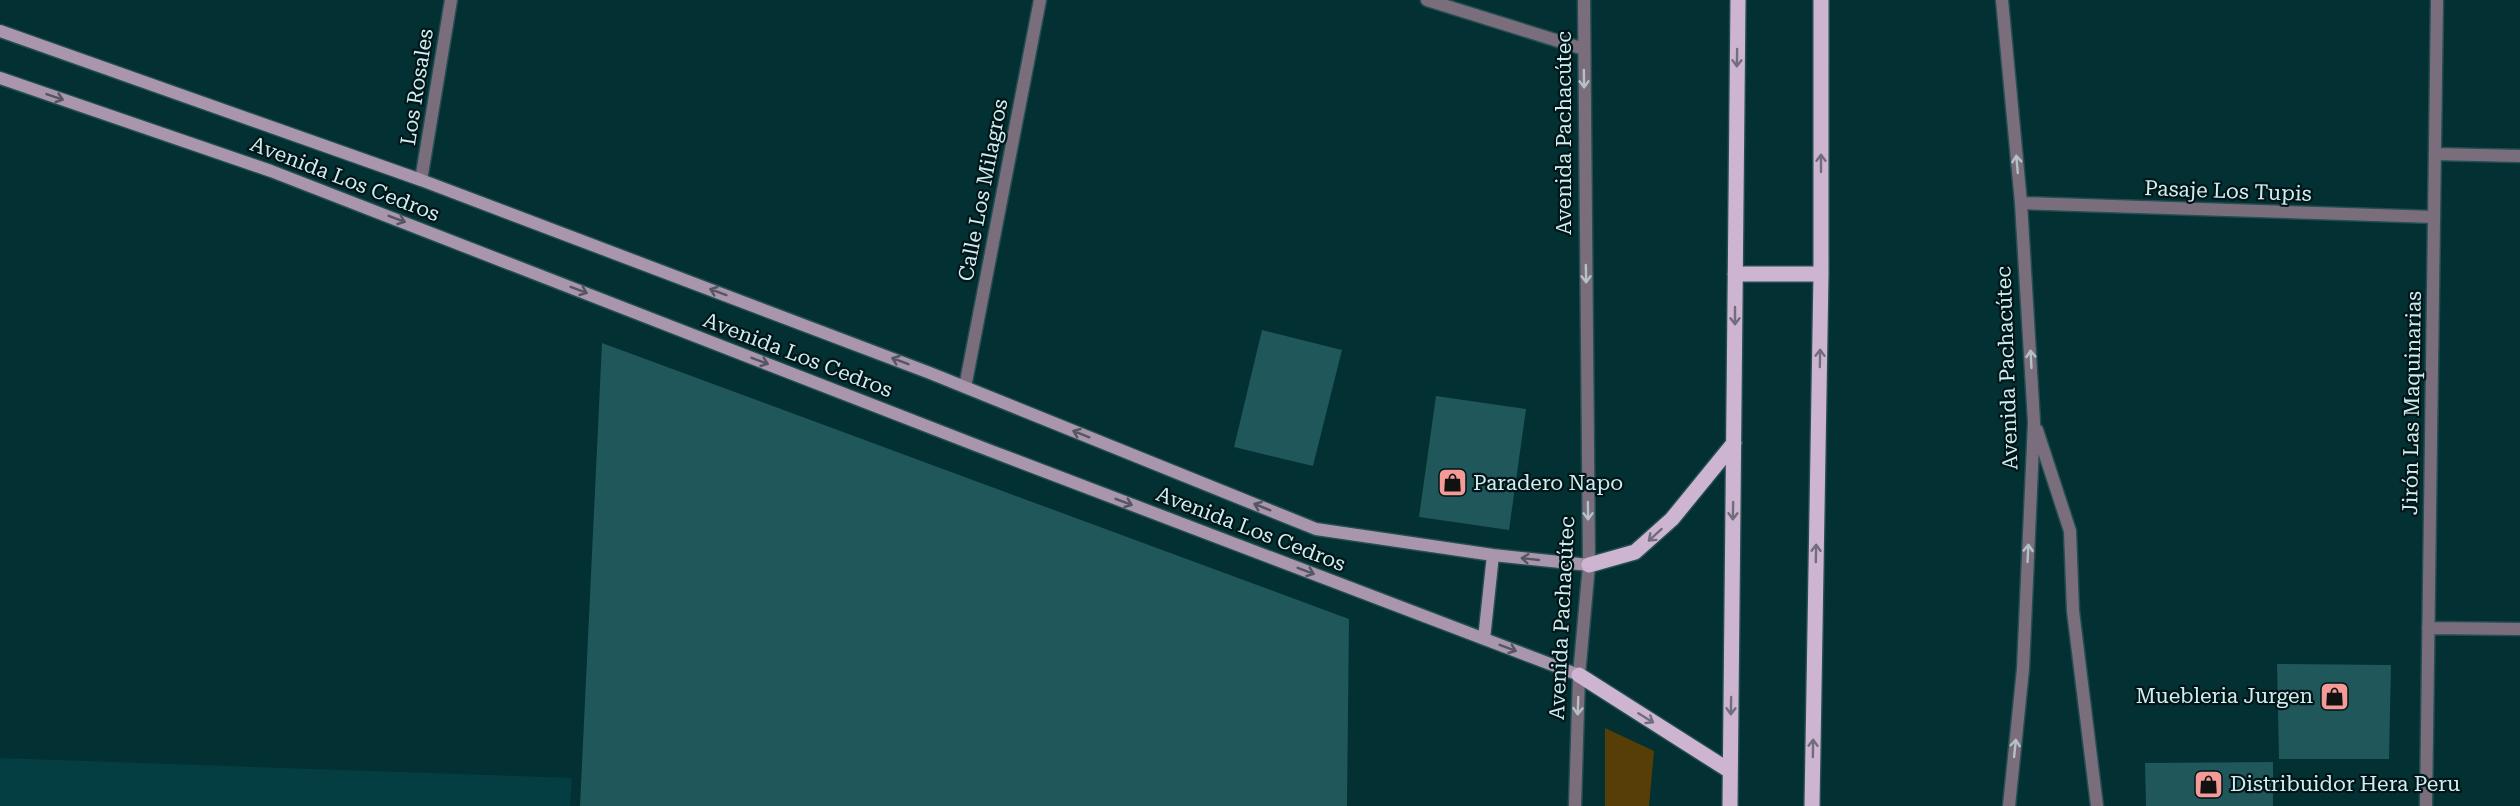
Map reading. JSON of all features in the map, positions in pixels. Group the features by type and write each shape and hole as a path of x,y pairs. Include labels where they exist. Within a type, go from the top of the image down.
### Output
{"main road":[{"path":"1730,806 1737,0"},
{"path":"1812,806 1821,274 1821,0"},
{"path":"1735,274 1821,274"},
{"path":"1588,565 1635,552 1672,519 1734,443"},
{"path":"1579,675 1730,771"}],"street":[{"name":"Los Rosales","path":"421,180 451,0"},
{"name":"Calle Los Milagros","path":"965,387 1040,0"},
{"path":"1427,0 1584,49"},
{"name":"Avenida Pachacútec","path":"1575,806 1579,675 1588,565 1584,0"},
{"name":"Avenida Pachacútec","path":"2002,0 2021,203 2034,422 2023,669 2009,806"},
{"name":"Jirón Las Maquinarias","path":"2426,806 2437,0"},
{"name":"Avenida Los Cedros","path":"0,31 421,180 965,387 1316,529 1493,555 1588,565"},
{"name":"Avenida Los Cedros","path":"0,78 272,171 991,451 1579,675"},
{"path":"2434,154 2520,156"},
{"name":"Pasaje Los Tupis","path":"2021,203 2434,217"},
{"path":"2034,422 2070,531 2073,611 2097,806"},
{"path":"1484,639 1493,555"},
{"path":"2428,628 2520,629"}],"shaded area":[{"path":"1605,728 1654,751 1649,806 1605,806"},
{"path":"0,758 572,778 570,806 0,806"}],"building":[{"path":"1262,330 1342,350 1313,466 1234,447"},
{"path":"602,343 1349,619 1347,806 580,806"},
{"path":"1436,396 1526,409 1509,530 1419,517"},
{"name":"Muebleria Jurgen","path":"2277,664 2391,665 2389,759 2279,759"},
{"name":"Distribuidor Hera Peru","path":"2273,762 2273,806 2146,806 2145,763"}],"place":[{"name":"Paradero Napo","path":"1452,483"},
{"name":"Muebleria Jurgen","path":"2334,696"},
{"name":"Distribuidor Hera Peru","path":"2209,784"}]}
